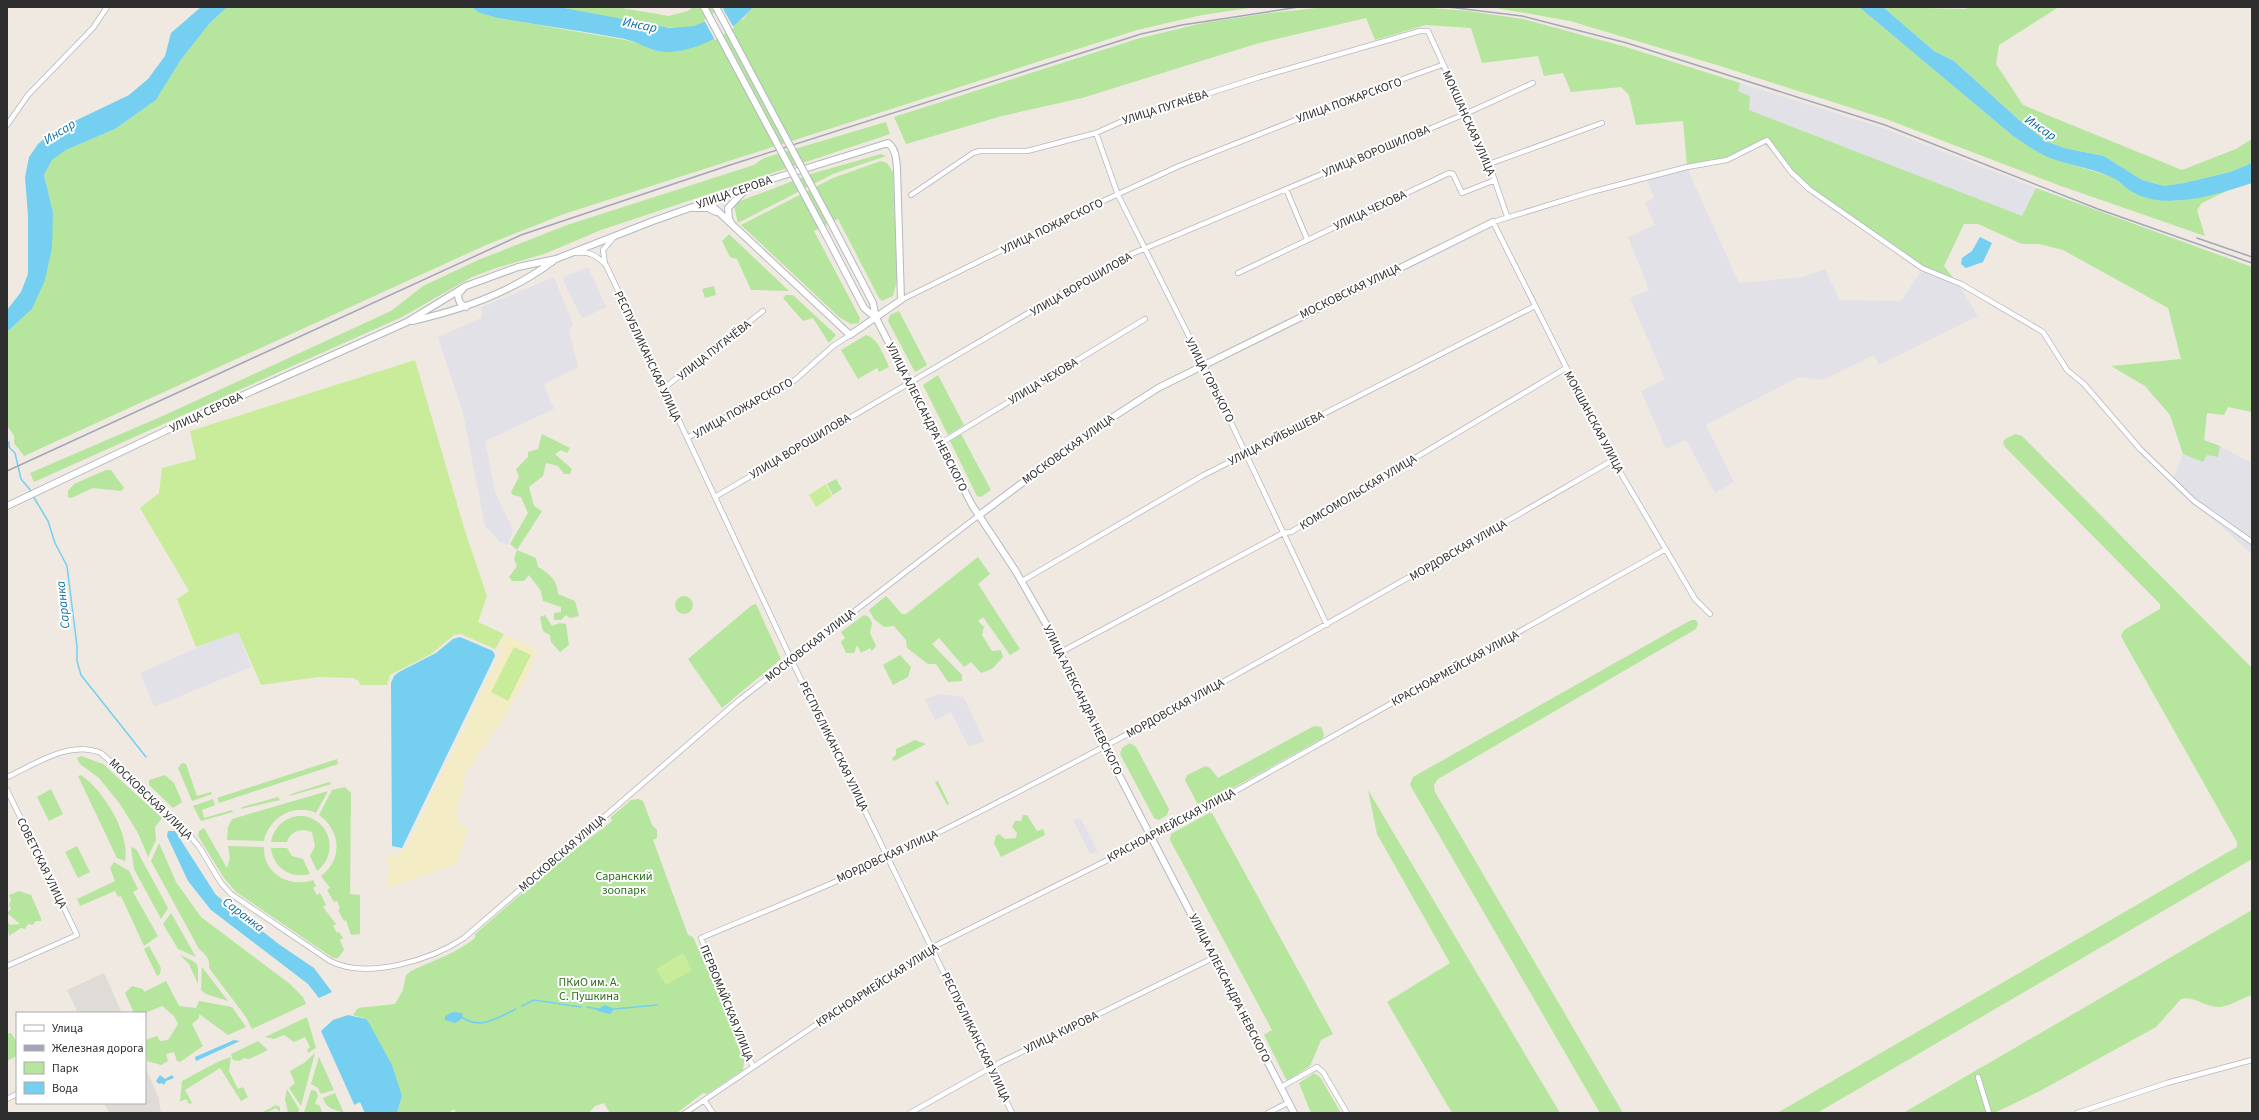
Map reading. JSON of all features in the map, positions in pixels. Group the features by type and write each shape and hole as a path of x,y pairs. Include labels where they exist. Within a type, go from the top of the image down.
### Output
{"street":[{"path":"7,125 28,95 82,40 106,7"},
{"path":"704,7 864,308 876,318"},
{"path":"716,7 873,303 876,318"},
{"name":"УЛИЦА ПУГАЧЁВА","path":"911,195 972,153 980,151 1027,151 1096,133 1125,120 1260,76 1420,31 1428,31"},
{"name":"МОКШАНСКАЯ УЛИЦА","path":"1428,31 1495,180 1507,216"},
{"name":"УЛИЦА ПОЖАРСКОГО","path":"687,438 795,380 834,346 901,300 1179,166 1442,64"},
{"name":"УЛИЦА ВОРОШИЛОВА","path":"715,497 1122,258 1534,84"},
{"path":"1488,164 1602,123"},
{"name":"УЛИЦА ГОРЬКОГО","path":"1096,133 1118,195 1246,454 1327,626"},
{"name":"МОСКОВСКАЯ УЛИЦА","path":"7,777 72,749 87,748 101,753 183,828 200,848 221,883 231,894 338,965 358,968 396,964 431,956 464,938 723,714 791,659 978,516 986,508 1126,407 1202,364 1507,216 1688,167 1727,160 1767,140 1791,172 1815,194 1922,268 1961,284 2043,332 2067,370 2084,384 2140,449 2194,501 2252,542"},
{"name":"УЛИЦА СЕРОВА","path":"407,322 466,307 516,284 566,254 617,234 747,188 888,142 892,146 898,168 901,300"},
{"name":"УЛИЦА ЧЕХОВА","path":"1238,272 1449,173 1453,174 1462,193 1495,180"},
{"path":"733,227 729,218 728,208 747,188"},
{"path":"1286,189 1307,239"},
{"path":"708,202 850,335"},
{"path":"691,208 708,208 721,215"},
{"name":"МОКШАНСКАЯ УЛИЦА","path":"1493,222 1613,460 1695,599 1710,614"},
{"path":"606,265 603,250 617,234"},
{"name":"РЕСПУБЛИКАНСКАЯ УЛИЦА","path":"566,254 582,252 592,254 599,257 606,265 791,659 933,947 1012,1113"},
{"name":"УЛИЦА СЕРОВА","path":"7,506 203,413 407,322 466,286 518,267 556,259"},
{"path":"466,286 458,294 458,299 461,304 466,307"},
{"name":"УЛИЦА КУЙБЫШЕВА","path":"1022,581 1202,476 1535,306"},
{"name":"УЛИЦА ПУГАЧЁВА","path":"664,388 764,311"},
{"name":"УЛИЦА АЛЕКСАНДРА НЕВСКОГО","path":"876,318 978,516 1022,581 1061,652 1104,746 1294,1113"},
{"name":"УЛИЦА ЧЕХОВА","path":"941,443 1145,319"},
{"name":"КОМСОМОЛЬСКАЯ УЛИЦА","path":"1061,652 1282,533 1291,532 1566,368"},
{"name":"МОРДОВСКАЯ УЛИЦА","path":"701,938 889,858 1104,746 1327,626 1613,460"},
{"name":"КРАСНОАРМЕЙСКАЯ УЛИЦА","path":"685,1113 933,947 1152,838 1666,549"},
{"name":"СОВЕТСКАЯ УЛИЦА","path":"7,790 77,935 7,966"},
{"name":"ПЕРВОМАЙСКАЯ УЛИЦА","path":"701,938 753,1067"},
{"name":"УЛИЦА КИРОВА","path":"910,1113 990,1067 1215,958"},
{"path":"2077,1113 2167,1083 2252,1060"},
{"path":"1281,1087 1317,1067 1323,1072 1347,1113"},
{"path":"1978,1077 1989,1113"},
{"path":"7,1099 16,1094"},
{"path":"704,1100 713,1113"},
{"path":"1268,1113 1289,1102"}],"shaded area":[{"path":"1740,83 1883,128 2036,188 2023,217 1749,110 1750,96 1737,91"},
{"path":"1687,168 1739,283 1803,277 1825,269 1840,300 1901,301 1922,270 1959,285 1978,316 1879,365 1874,355 1823,380 1799,377 1706,425 1734,482 1715,493 1686,440 1666,449 1641,391 1665,379 1630,298 1649,290 1628,237 1655,225 1645,203 1654,198 1647,179"},
{"path":"588,267 606,307 583,318 579,313 563,280 564,277"},
{"path":"554,277 573,324 569,331 578,367 544,384 554,409 485,441 495,492 513,530 508,545 500,542 485,526 463,413 438,337 481,318 482,307"},
{"path":"2220,446 2247,461 2252,461 2252,555 2220,525 2192,504 2171,484 2183,454 2203,462 2207,455 2218,457"},
{"path":"237,630 251,667 154,707 140,673"},
{"path":"938,694 964,697 984,741 969,747 951,712 935,720 925,700"},
{"path":"1078,818 1082,821 1098,852 1090,854 1073,820"},
{"path":"104,973 122,1012 78,1012 67,990"},
{"path":"146,1068 158,1096 161,1113 109,1113 104,1104 146,1104"}],"green space":[{"path":"227,7 471,7 480,13 498,18 626,40 665,52 743,19 753,7 1256,7 1202,15 1137,30 564,214 486,245 24,456 14,443 14,436 7,425 7,332 32,309 53,212 44,175 52,160 66,150 115,129 156,100 180,61 209,24"},
{"path":"559,7 616,7 669,16 688,11 693,7 726,7 704,23 683,28 629,22"},
{"path":"1326,7 1419,7 1468,11 1523,19 1626,47 1740,83 1738,91 1750,96 1749,110 2022,216 2036,188 2252,267 2252,412 2228,407 2224,415 2207,413 2204,440 2220,446 2218,457 2207,455 2203,462 2183,454 2170,415 2145,386 2111,366 2181,359 2168,308 2063,250 2039,244 2022,244 1978,224 1964,224 1944,266 1959,285 1922,270 1806,189 1764,143 1722,160 1687,166 1683,121 1636,125 1629,95 1621,87 1571,92 1563,73 1544,76 1538,56 1482,63 1471,28 1426,25 1375,40 1366,18 1259,43 1082,98 1002,116 906,144 894,117 1140,38 1203,23 1269,13"},
{"path":"1491,7 1859,7 2013,136 2036,151 2054,159 2112,177 2135,194 2177,201 2231,189 2202,203 2197,210 2205,236 2061,186 1886,119 1717,65 1570,21"},
{"path":"1883,7 1965,9 1970,7 2059,7 1999,45 1996,64 2023,105 2182,170 2236,149 2252,139 2252,163 2230,172 2184,183 2164,186 2142,180 2104,156 2064,148 2046,141 2019,120 1954,61 1934,51"},
{"path":"886,122 890,134 601,230 544,254 496,268 472,277 402,317 34,482 30,473 165,415 391,311 423,286 476,261 567,225 754,165 764,158"},
{"path":"881,154 886,156 833,174 738,223 734,206 740,201 814,173"},
{"path":"881,161 887,163 893,172 897,280 893,296 882,301 879,298 838,219 814,231 860,318 859,323 851,324 839,317 741,225 833,178"},
{"path":"729,234 789,291 751,290 737,259 730,257 722,241"},
{"path":"714,286 716,295 705,298 702,289"},
{"path":"786,295 793,295 836,335 829,343 813,318 803,321 783,298"},
{"path":"899,311 927,365 915,372 888,321 890,315"},
{"path":"866,335 877,344 889,367 879,372 877,368 858,379 841,350"},
{"path":"415,360 465,531 487,596 478,622 504,634 495,649 461,634 454,635 431,654 390,675 387,685 360,685 359,681 353,678 318,677 261,685 238,632 196,647 177,599 189,591 140,508 159,493 162,468 196,459 190,431"},
{"path":"938,375 964,425 948,435 923,385"},
{"path":"542,434 570,448 567,453 561,450 555,454 572,469 570,474 564,474 558,466 546,463 543,476 529,487 534,506 542,511 517,550 510,544 528,513 521,497 513,495 511,492 519,477 516,469 528,457 528,452 538,449"},
{"path":"961,434 991,490 981,497 977,496 950,441"},
{"path":"2015,434 2022,436 2252,668 2252,859 1817,1113 1777,1113 2237,847 2237,842 2121,635 2124,630 2160,609 2160,604 2005,447 2003,442 2005,439"},
{"path":"106,470 111,470 124,488 121,491 93,488 71,498 68,497 68,491 74,484"},
{"path":"836,479 842,489 833,495 827,484"},
{"path":"826,484 832,496 816,507 809,495"},
{"path":"517,550 536,558 538,567 546,572 555,581 558,594 575,601 579,616 570,618 566,615 561,620 554,620 554,613 561,612 561,607 543,601 541,591 529,575 524,581 512,581 509,577 517,566 514,559"},
{"path":"978,557 990,574 978,584 1020,649 1010,655 983,617 978,621 984,627 982,635 992,651 1001,650 1003,657 992,669 981,673 971,662 964,667 939,638 932,644 962,675 962,681 948,682 936,664 928,664 907,648 906,640 894,626 884,627 874,619 869,610 886,596 902,614 906,614"},
{"path":"680,596 688,596 693,601 691,612 688,614 680,614 675,609 675,601"},
{"path":"756,604 781,659 722,708 688,659 752,605"},
{"path":"545,615 552,626 560,623 566,624 569,645 560,652 551,642 550,635 543,631 540,617"},
{"path":"864,615 869,617 872,623 870,633 876,646 872,651 870,648 861,653 857,645 854,653 846,653 841,642 845,638 841,632"},
{"path":"1691,620 1696,620 1698,624 1696,629 1438,779 1434,785 1435,792 1623,1113 1600,1113 1410,785 1413,777"},
{"path":"514,647 531,655 508,701 491,692"},
{"path":"900,655 911,667 908,677 893,685 883,665"},
{"path":"1314,726 1321,727 1324,734 1323,738 1204,804 1197,803 1185,780 1187,775 1206,766 1210,768 1218,778"},
{"path":"915,740 926,744 894,761 892,758 896,755 896,749"},
{"path":"1130,743 1136,747 1169,809 1167,815 1159,820 1154,818 1120,754 1122,748"},
{"path":"81,756 103,764 162,818 155,827 156,840 148,857 138,833 120,804 99,778 80,764 77,758"},
{"path":"337,759 338,764 219,803 217,798"},
{"path":"182,763 186,764 197,796 211,792 212,794 192,801 178,768"},
{"path":"81,775 98,791 114,814 123,838 125,861 117,858 78,776"},
{"path":"165,775 174,783 182,802 173,808 149,785 149,780"},
{"path":"938,781 949,804 947,805 935,782"},
{"path":"329,782 332,784 289,796 291,794"},
{"path":"345,787 351,793 350,894 360,895 360,934 351,935 346,920 344,921 338,910 340,908 337,901 334,902 327,890 330,888 321,876 333,862 336,853 336,845 332,829 319,815 332,790"},
{"path":"51,789 63,814 49,821 37,797"},
{"path":"1368,790 1560,1113 1452,1113 1387,1002 1450,963 1377,834"},
{"path":"328,791 316,813 307,810 299,810 291,811 283,815 271,826 264,841 227,840 228,827 232,819"},
{"path":"278,797 280,800 241,809 242,807"},
{"path":"213,799 215,805 202,810 204,818 232,810 233,812 201,821 193,806"},
{"name":"ПКиО им. А. С. Пушкина","path":"638,799 643,801 652,825 657,830 657,838 653,840 688,935 693,937 745,1055 743,1070 707,1094 703,1093 677,1113 610,1113 604,1103 595,1106 589,1113 456,1113 454,1109 448,1113 397,1113 402,1096 366,1019 353,1015 358,1008 395,1004 403,990 406,975 411,971 452,952 475,938 475,934 549,870 612,821 611,817 631,800"},
{"path":"1209,813 1212,813 1333,1034 1321,1040 1310,1066 1287,1081 1264,1035 1272,1030 1170,840 1171,834"},
{"path":"1023,815 1027,815 1037,831 1043,829 1045,835 1001,857 994,843 996,836 999,834 1005,839 1016,838 1017,833 1012,827 1015,821 1021,821"},
{"path":"303,816 313,819 320,824 326,831 329,839 330,847 328,856 324,864 317,871 310,856 315,846 312,832 304,830 297,831 291,835 287,842 271,842 278,826 292,817"},
{"path":"204,828 227,868 230,858 228,846 264,847 268,865 280,877 296,882 313,880 316,886 313,888 317,895 320,893 326,905 323,907 336,924 333,926 337,933 339,932 343,938 340,940 344,950 338,958 333,958 236,892 224,878 198,836 199,831"},
{"path":"159,843 176,882 201,917 290,984 303,997 306,1004 252,1029 246,1017 209,968 207,957 199,949 151,861"},
{"path":"77,846 90,872 78,878 65,852"},
{"path":"131,847 136,849 168,908 161,919 134,869"},
{"path":"271,848 287,848 292,856 303,859 310,874 296,875 284,870 275,861"},
{"path":"114,862 129,871 138,889 133,892 158,936 144,946 121,896 118,897 115,891 80,906 77,899 115,881 110,868"},
{"path":"19,891 31,895 41,921 36,921 33,925 28,924 25,929 21,928 9,936 7,922 10,925 20,924 7,913 11,909 9,905 11,900 9,895"},
{"path":"2252,910 2252,995 2220,1007 2210,1006 2186,998 2181,999 2156,1027 2038,1092 1994,1113 1903,1113"},
{"path":"171,913 196,957 178,949 163,924"},
{"path":"149,946 161,968 160,974 157,976 144,949"},
{"path":"683,953 692,970 666,985 656,969"},
{"path":"180,955 192,960 197,965 198,984 189,964"},
{"path":"202,967 228,1001 206,994 201,990"},
{"path":"166,981 179,1006 196,1008 199,1001 232,1007 246,1027 228,1035 199,1014 199,1018 192,1024 203,1046 180,1062 177,1061 174,1052 166,1054 168,1061 161,1065 147,1061 146,1040 157,1036 160,1041 168,1040 178,1024 174,1016 162,1006 146,1013 134,1012 125,993 132,986 143,989 144,992"},
{"path":"307,1017 316,1048 308,1053 307,1050 310,1047 305,1037 294,1042 284,1035 274,1039 265,1037"},
{"path":"11,1033 16,1040 16,1056 7,1061 7,1034"},
{"path":"258,1041 268,1050 249,1059 244,1058 240,1061 233,1060 231,1054"},
{"path":"315,1053 301,1106 289,1088 295,1083 290,1071 304,1063"},
{"path":"231,1057 229,1071 238,1089 243,1087 248,1097 241,1101 220,1068 185,1090 192,1103 189,1104 186,1099 180,1102 182,1081"},
{"path":"319,1057 334,1090 321,1094 318,1088 311,1084"},
{"path":"1314,1073 1320,1077 1341,1113 1311,1113 1299,1083"},
{"path":"287,1089 299,1109 298,1113 288,1113 285,1099"},
{"path":"311,1090 316,1091 318,1096 315,1104 319,1105 323,1113 304,1113"},
{"path":"335,1093 344,1113 328,1107 324,1102 323,1098"},
{"path":"276,1105 280,1107 280,1112 276,1108 266,1113 261,1113"}],"sand":[{"path":"505,635 536,648 530,671 504,718 465,773 463,792 456,810 460,826 468,828 457,864 387,888 387,869 390,869 390,864 387,864 387,857 399,855 405,850 502,651 499,649"}],"water":[{"name":"Инсар","path":"201,7 227,7 209,24 180,61 156,100 115,129 66,150 52,160 44,175 53,212 52,247 45,280 32,309 7,332 7,310 21,292 28,274 28,216 25,177 29,157 38,144 52,132 129,95 148,79 165,56 171,33"},
{"name":"Инсар","path":"471,7 559,7 670,28 694,26 709,20 726,7 753,7 736,24 703,44 678,51 661,52 625,39 498,18 480,13"},
{"path":"1859,7 1883,7 1934,51 1954,61 2019,120 2046,141 2064,148 2104,156 2142,180 2164,186 2184,183 2230,172 2252,163 2252,183 2210,196 2194,199 2164,201 2150,199 2136,194 2104,174 2044,155 2013,136"},
{"path":"1980,237 1992,243 1983,262 1966,268 1961,264 1962,258 1972,251"},
{"path":"460,637 493,651 495,656 402,848 392,846 391,683 394,676 399,672 436,653 453,639"},
{"path":"168,831 175,831 216,895 280,945 314,968 332,992 319,998 308,984 211,910 188,881 167,836"},
{"path":"605,1005 614,1009 610,1014 598,1011 598,1009"},
{"path":"453,1012 462,1013 463,1018 455,1023 445,1020 445,1016"},
{"path":"348,1015 366,1019 392,1065 402,1096 397,1113 358,1113 321,1031 333,1020"},
{"path":"234,1040 240,1041 196,1061 195,1057"},
{"path":"160,1075 165,1079 172,1075 174,1078 166,1081 164,1085 162,1083 159,1084 156,1081"}],"pier":[{"path":"722,7 734,28 715,40 704,20"},
{"path":"360,1102 365,1113 356,1113 352,1106"}],"waterway":[{"name":"Саранка","path":"9,442 9,447 15,453 21,479 32,492"},
{"name":"Саранка","path":"33,496 48,521 55,543 67,566 77,646 77,661 81,675 146,757"},
{"path":"522,1006 534,1000 581,1007"},
{"path":"614,1009 657,1005"},
{"path":"587,1007 598,1009"},
{"path":"463,1018 477,1023 483,1023 496,1019 516,1009"}],"railway":[{"path":"7,471 521,235 730,165 1141,34 1182,25 1299,7"},
{"path":"1448,7 1522,16 1627,43 1885,125 2098,209 2252,263"},
{"path":"2197,238 2252,257"}],"park label":[{"name":"Саранский зоопарк","path":"624,883"}]}
